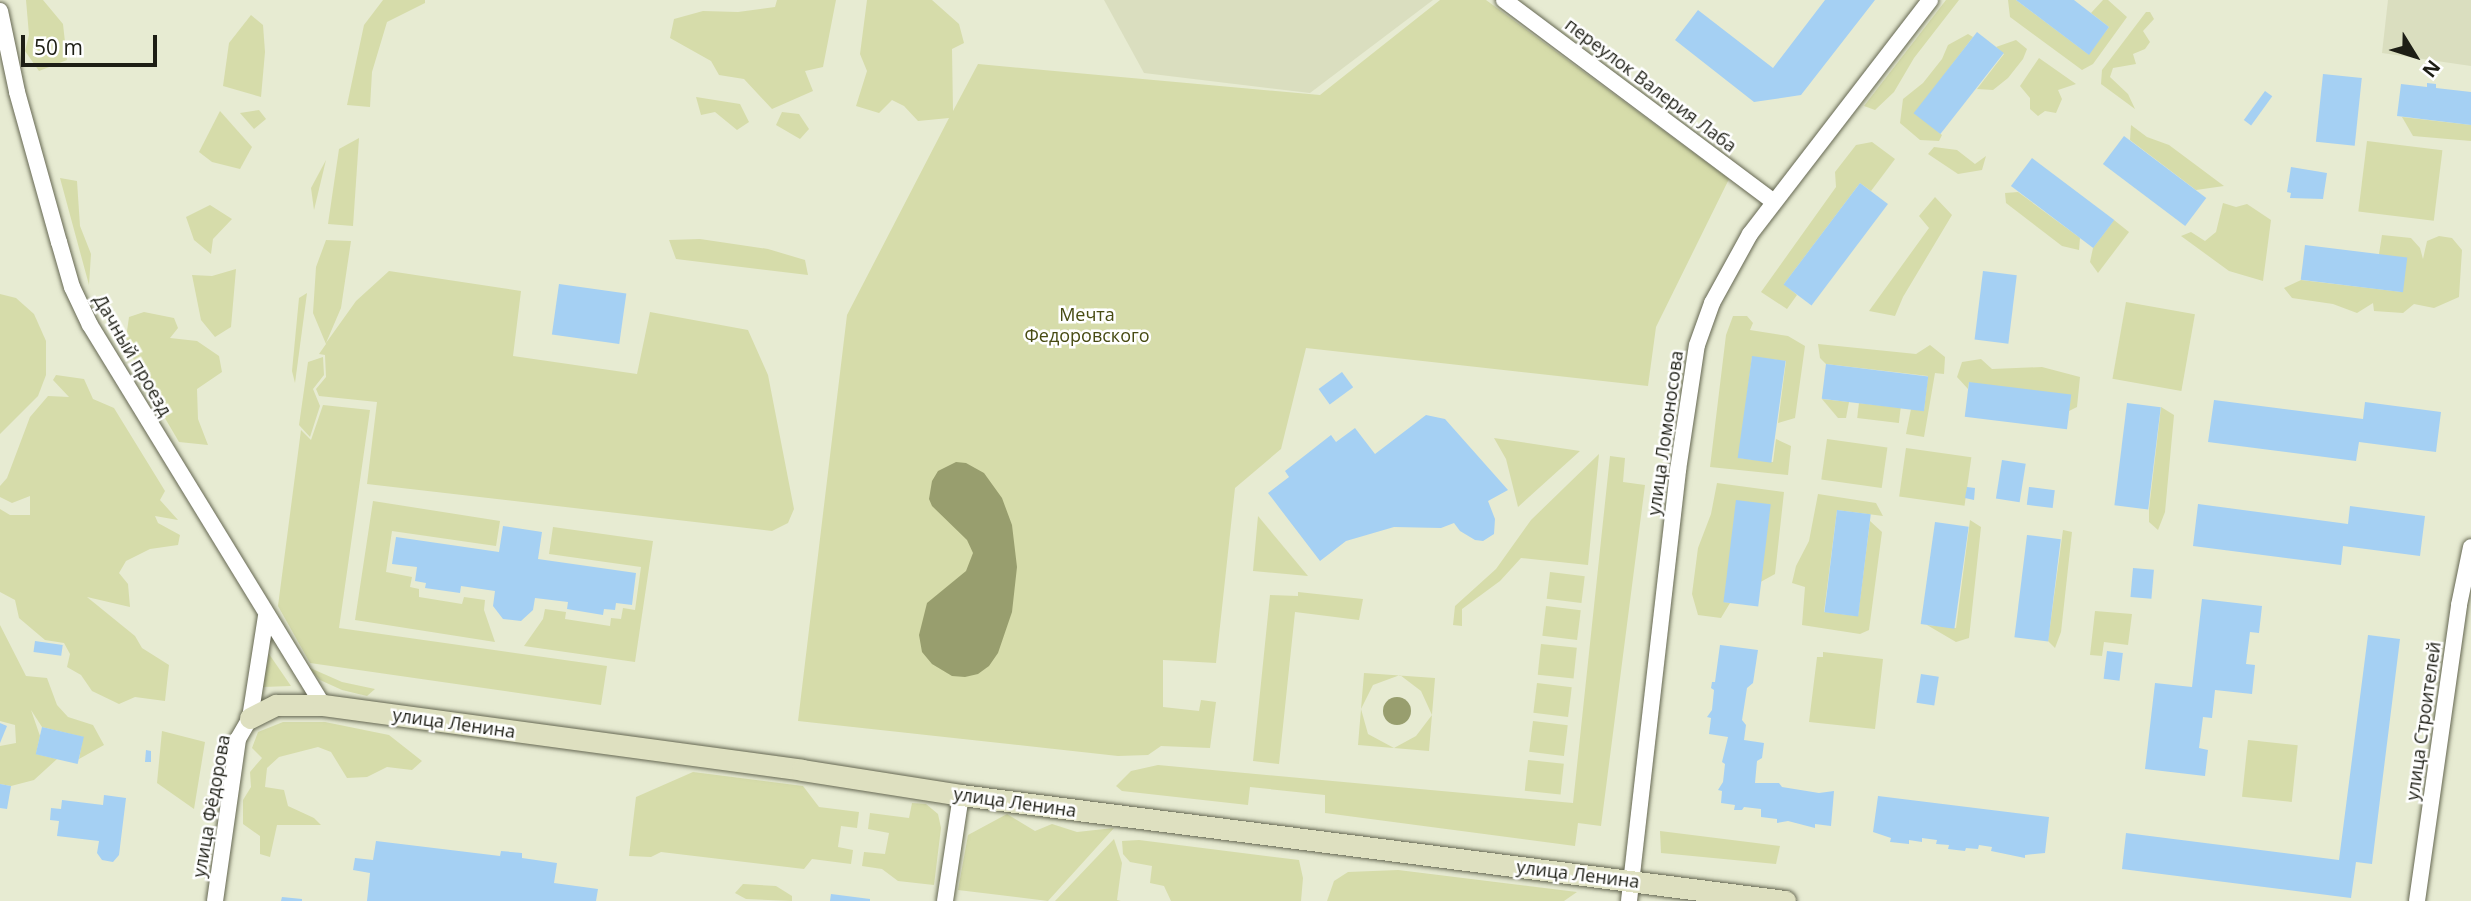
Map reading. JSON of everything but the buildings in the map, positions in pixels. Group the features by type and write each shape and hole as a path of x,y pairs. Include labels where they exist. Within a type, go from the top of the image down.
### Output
{"street":[{"name":"переулок Валерия Лаба","path":"1504,0 1774,202"},
{"name":"улица Ломоносова","path":"1630,891 1678,470 1697,345 1728,270 1749,234 1930,0"},
{"name":"Дачный проезд","path":"0,10 17,92 72,287 90,325 323,705"},
{"name":"улица Строителей","path":"2417,901 2459,605 2471,547"},
{"name":"улица Фёдорова","path":"215,901 238,739 250,718 266,616"},
{"name":"улица Ленина","path":"250,718 276,705 323,705 802,770 1630,891 1785,901"},
{"path":"945,901 961,795"}],"shaded area":[{"path":"1104,0 1433,0 1310,93 1144,73"},
{"path":"2388,0 2471,0 2471,66 2382,53"},
{"path":"956,462 966,463 984,473 1002,498 1012,525 1017,567 1012,612 998,653 989,666 978,674 965,677 952,676 932,664 922,652 919,635 927,603 966,571 973,553 967,540 932,506 929,499 932,481 938,471"},
{"path":"1397,697 1407,701 1411,711 1407,721 1397,725 1387,721 1383,711 1387,701"}],"green space":[{"path":"26,0 43,0 63,24 67,60 39,71 25,51 29,35"},
{"path":"383,0 425,0 425,3 387,22 372,72 370,107 347,105 364,25"},
{"path":"777,0 836,0 823,67 805,71 813,91 772,109 744,79 719,75 711,61 670,38 674,19 703,11 738,12 775,7"},
{"name":"Мечта Федоровского","path":"867,0 932,0 959,24 964,43 952,49 953,111 978,64 1320,95 1440,0 1486,0 1729,179 1656,327 1648,386 1306,348 1281,449 1235,488 1216,663 1163,660 1163,707 1199,711 1201,700 1216,702 1210,748 1161,746 1148,755 1118,756 798,721 847,315 949,118 918,121 904,106 892,100 879,113 856,106 867,71 860,54"},
{"path":"1946,0 1959,0 1914,58 1894,92 1875,110 1864,106"},
{"path":"2008,0 2016,0 2088,54 2109,27 2091,13 2103,0 2108,0 2127,17 2093,64 2082,70 2010,17"},
{"path":"2146,12 2150,12 2154,19 2143,31 2150,42 2145,49 2133,54 2136,64 2113,68 2110,77 2128,94 2135,109 2101,84 2102,70"},
{"path":"251,15 263,25 265,52 261,97 223,86 229,43"},
{"path":"1968,34 1973,37 1915,113 1942,135 1939,141 1920,140 1900,123 1903,99 1923,83 1942,59 1948,45"},
{"path":"2016,40 2027,49 2023,59 2008,78 1993,90 1977,89 2004,54 1996,47"},
{"path":"2039,58 2076,84 2058,90 2062,99 2056,113 2045,111 2038,116 2030,109 2030,98 2020,86"},
{"path":"696,97 740,104 749,122 737,130 715,112 701,115"},
{"path":"259,110 266,119 254,129 240,113"},
{"path":"220,111 252,147 240,169 212,162 199,152"},
{"path":"782,112 799,114 809,129 800,139 776,125"},
{"path":"2402,117 2471,125 2471,141 2413,136"},
{"path":"2131,125 2147,137 2169,145 2224,186 2196,190 2130,140"},
{"path":"359,138 353,226 328,224 339,149"},
{"path":"2367,141 2442,150 2434,221 2358,211"},
{"path":"1872,142 1895,159 1871,191 1860,183 1784,284 1797,295 1787,309 1761,292 1836,187 1835,172 1856,145"},
{"path":"1934,147 1957,150 1975,164 1986,156 1982,170 1958,174 1928,154"},
{"path":"326,160 314,210 311,188"},
{"path":"60,178 77,181 80,226 91,254 89,285"},
{"path":"2018,192 2080,238 2079,250 2062,246 2006,203 2005,193"},
{"path":"1935,197 1952,215 1903,297 1895,316 1869,311 1929,228 1919,216"},
{"path":"2223,203 2236,207 2247,204 2271,220 2263,281 2229,271 2181,236 2191,232 2205,241 2216,232"},
{"path":"210,205 232,219 213,239 211,254 194,240 186,217"},
{"path":"2114,220 2129,232 2098,273 2090,262 2093,248"},
{"path":"2382,235 2411,238 2420,248 2423,259 2427,241 2439,236 2452,238 2462,250 2459,297 2434,308 2414,304 2403,313 2374,311 2373,303 2357,313 2333,304 2292,298 2284,288 2301,280 2402,292 2379,254"},
{"path":"700,239 768,249 805,260 808,275 676,259 669,240"},
{"path":"326,240 351,241 341,308 326,343 356,301 389,271 521,291 513,356 637,374 650,312 748,330 768,375 794,509 788,523 772,531 367,484 377,402 319,396 316,389 326,377 325,355 319,354 326,344 313,313 316,267"},
{"path":"236,269 231,327 215,337 201,320 192,275 212,276"},
{"path":"307,293 295,383 292,371 299,298"},
{"path":"0,294 16,298 34,314 46,341 46,375 38,396 0,434"},
{"path":"2126,302 2195,314 2181,391 2112,379"},
{"path":"144,312 174,318 178,328 170,338 197,341 219,356 222,372 197,389 198,419 208,445 179,442 139,374 126,338 129,317"},
{"path":"1733,316 1747,316 1753,323 1750,330 1788,336 1805,346 1795,418 1778,423 1786,361 1752,357 1739,458 1773,462 1776,439 1791,446 1788,475 1710,467 1726,335"},
{"path":"1818,344 1916,354 1930,345 1945,357 1944,374 1935,373 1924,437 1906,434 1911,409 1924,410 1928,376 1826,364 1820,358"},
{"path":"323,357 324,375 313,389 320,406 310,437 299,425 308,362"},
{"path":"1981,359 1992,369 2042,367 2080,377 2077,407 2069,411 1969,382 1968,389 1957,377 1962,362"},
{"path":"56,375 84,379 93,399 114,408 165,491 160,500 178,520 155,516 158,523 180,535 178,545 150,549 126,561 119,573 128,584 130,607 87,597 135,636 142,648 169,665 165,701 135,697 119,704 92,691 81,675 67,667 70,654 64,643 45,640 19,618 15,600 0,592 0,509 10,515 30,515 30,496 12,503 0,497 0,486 7,478 30,417 48,396 69,397 53,380"},
{"path":"1822,399 1849,402 1846,418 1838,418"},
{"path":"1859,403 1901,408 1899,423 1857,418"},
{"path":"323,405 370,410 339,628 607,666 601,705 310,663 278,606 301,430 311,440"},
{"path":"2161,407 2174,415 2165,512 2158,530 2149,522 2149,509"},
{"path":"1494,438 1580,451 1518,507 1506,459"},
{"path":"1827,439 1887,447 1882,488 1821,480"},
{"path":"1906,448 1971,457 1965,506 1899,497"},
{"path":"1599,454 1588,565 1521,558 1500,581 1462,609 1462,626 1453,625 1455,606 1496,569 1531,520"},
{"path":"1610,456 1625,458 1623,482 1645,485 1601,826 1578,823 1575,846 1325,813 1325,795 1250,787 1248,805 1122,791 1116,786 1131,771 1158,765 1573,803"},
{"path":"1717,483 1784,492 1775,574 1724,602 1730,603 1721,618 1698,615 1692,594 1698,548 1711,514"},
{"path":"1818,494 1876,503 1883,516 1837,510 1824,612 1858,616 1870,521 1882,532 1869,630 1860,634 1802,625 1805,587 1792,583 1796,566 1809,541"},
{"path":"373,501 500,521 496,546 392,531 386,572 412,577 410,587 419,589 419,597 462,604 464,597 485,600 484,610 495,642 355,620"},
{"path":"1258,516 1308,576 1253,571"},
{"path":"1970,520 1981,527 1969,638 1956,642 1927,625 1956,628"},
{"path":"553,527 653,541 635,662 524,646 543,619 545,609 566,612 565,619 610,626 611,618 621,619 623,608 635,610 641,567 549,554"},
{"path":"2063,530 2072,532 2061,632 2055,648 2048,641"},
{"path":"1550,572 1585,576 1581,603 1547,599"},
{"path":"1298,592 1363,599 1359,620 1295,612 1279,764 1253,761 1270,595 1298,596"},
{"path":"1546,606 1581,610 1577,640 1542,636"},
{"path":"2095,611 2132,614 2128,645 2104,642 2102,656 2090,655"},
{"path":"0,625 26,676 47,678 57,705 68,717 93,725 104,745 79,759 83,737 42,727 31,710 40,736 36,754 57,759 34,780 11,786 0,784 0,746 16,743 15,725 0,721"},
{"path":"1541,644 1577,648 1574,679 1538,675"},
{"path":"1823,652 1883,659 1875,729 1809,722 1817,657 1823,657"},
{"path":"269,654 291,686 263,687"},
{"path":"308,667 342,682 375,689 367,696 342,690 320,680"},
{"path":"1364,673 1399,675 1373,685 1361,709"},
{"path":"1401,676 1435,678 1432,715 1421,691"},
{"path":"1537,683 1572,687 1568,717 1533,713"},
{"path":"1361,709 1368,734 1394,748 1416,736 1432,715 1429,751 1358,745"},
{"path":"1533,721 1568,725 1564,756 1529,752"},
{"path":"283,722 325,722 389,735 422,761 412,770 387,767 367,777 347,778 331,752 318,747 279,757 267,768 265,787 284,790 288,806 314,818 321,825 277,825 270,857 260,854 260,836 243,824 243,800 251,787 250,772 262,758 252,748 258,732"},
{"path":"162,731 205,742 194,809 157,783"},
{"path":"2248,740 2298,745 2292,802 2242,797"},
{"path":"1528,760 1564,764 1561,795 1525,791"},
{"path":"693,772 803,786 819,807 859,812 857,828 841,826 838,847 853,850 851,864 812,859 804,869 661,852 651,857 629,856 636,797"},
{"path":"912,803 926,804 938,814 941,828 934,885 898,881 882,869 862,866 864,852 885,854 889,833 868,829 870,813 909,818"},
{"path":"1007,814 1035,831 1052,824 1077,832 1114,828 1048,901 958,890 968,835"},
{"path":"1660,831 1780,846 1776,864 1661,853"},
{"path":"1114,839 1122,863 1117,900 1121,901 1055,901"},
{"path":"1139,840 1299,860 1303,878 1301,901 1171,901 1164,886 1150,883 1152,866 1130,862 1123,854 1122,841"},
{"path":"1398,870 1577,892 1564,901 1327,901 1334,881 1348,872"},
{"path":"743,884 776,886 792,896 792,901 746,899 735,893"}]}
